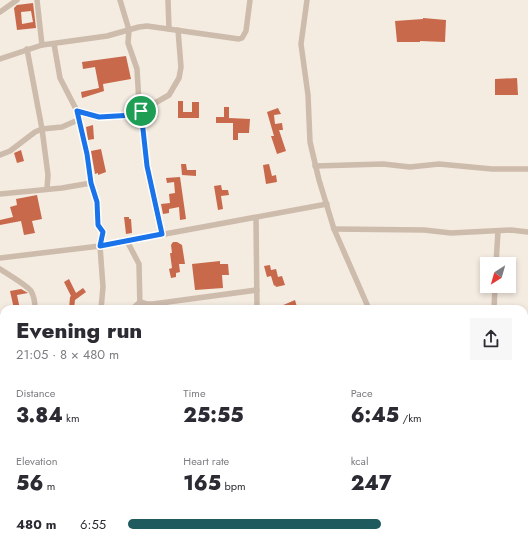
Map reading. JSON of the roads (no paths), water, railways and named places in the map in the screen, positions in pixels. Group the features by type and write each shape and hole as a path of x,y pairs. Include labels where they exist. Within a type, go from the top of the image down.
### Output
{"street":[{"path":"0,12 17,0"},
{"path":"37,0 42,45"},
{"path":"120,0 129,30 128,43 137,70 139,104 147,166 162,234"},
{"path":"168,0 169,29"},
{"path":"0,60 42,45 107,36 147,26 239,39 242,38 246,31 250,0"},
{"path":"307,0 302,23 301,44 308,95 310,142 315,166 334,229 367,305"},
{"path":"77,111 99,117 134,115 169,94 179,78 181,67 178,30"},
{"path":"54,44 60,78 77,111 87,154 91,183 97,202 98,225 103,232 100,246 103,287 101,305"},
{"path":"27,50 42,129 48,175 47,189"},
{"path":"0,155 10,151 35,132 42,129 62,127 78,120"},
{"path":"315,166 383,164 410,167 439,164 492,169 528,169"},
{"path":"0,194 11,194 91,183"},
{"path":"0,258 100,246 217,223 256,218 327,204"},
{"path":"256,218 257,305"},
{"path":"334,229 424,230 451,233 511,230 528,232"},
{"path":"496,257 498,231"},
{"path":"127,241 140,264 140,302 137,305"},
{"path":"0,268 20,283 28,286 32,292 34,305"},
{"path":"140,302 153,304 257,290"},
{"path":"494,305 495,293"}]}
